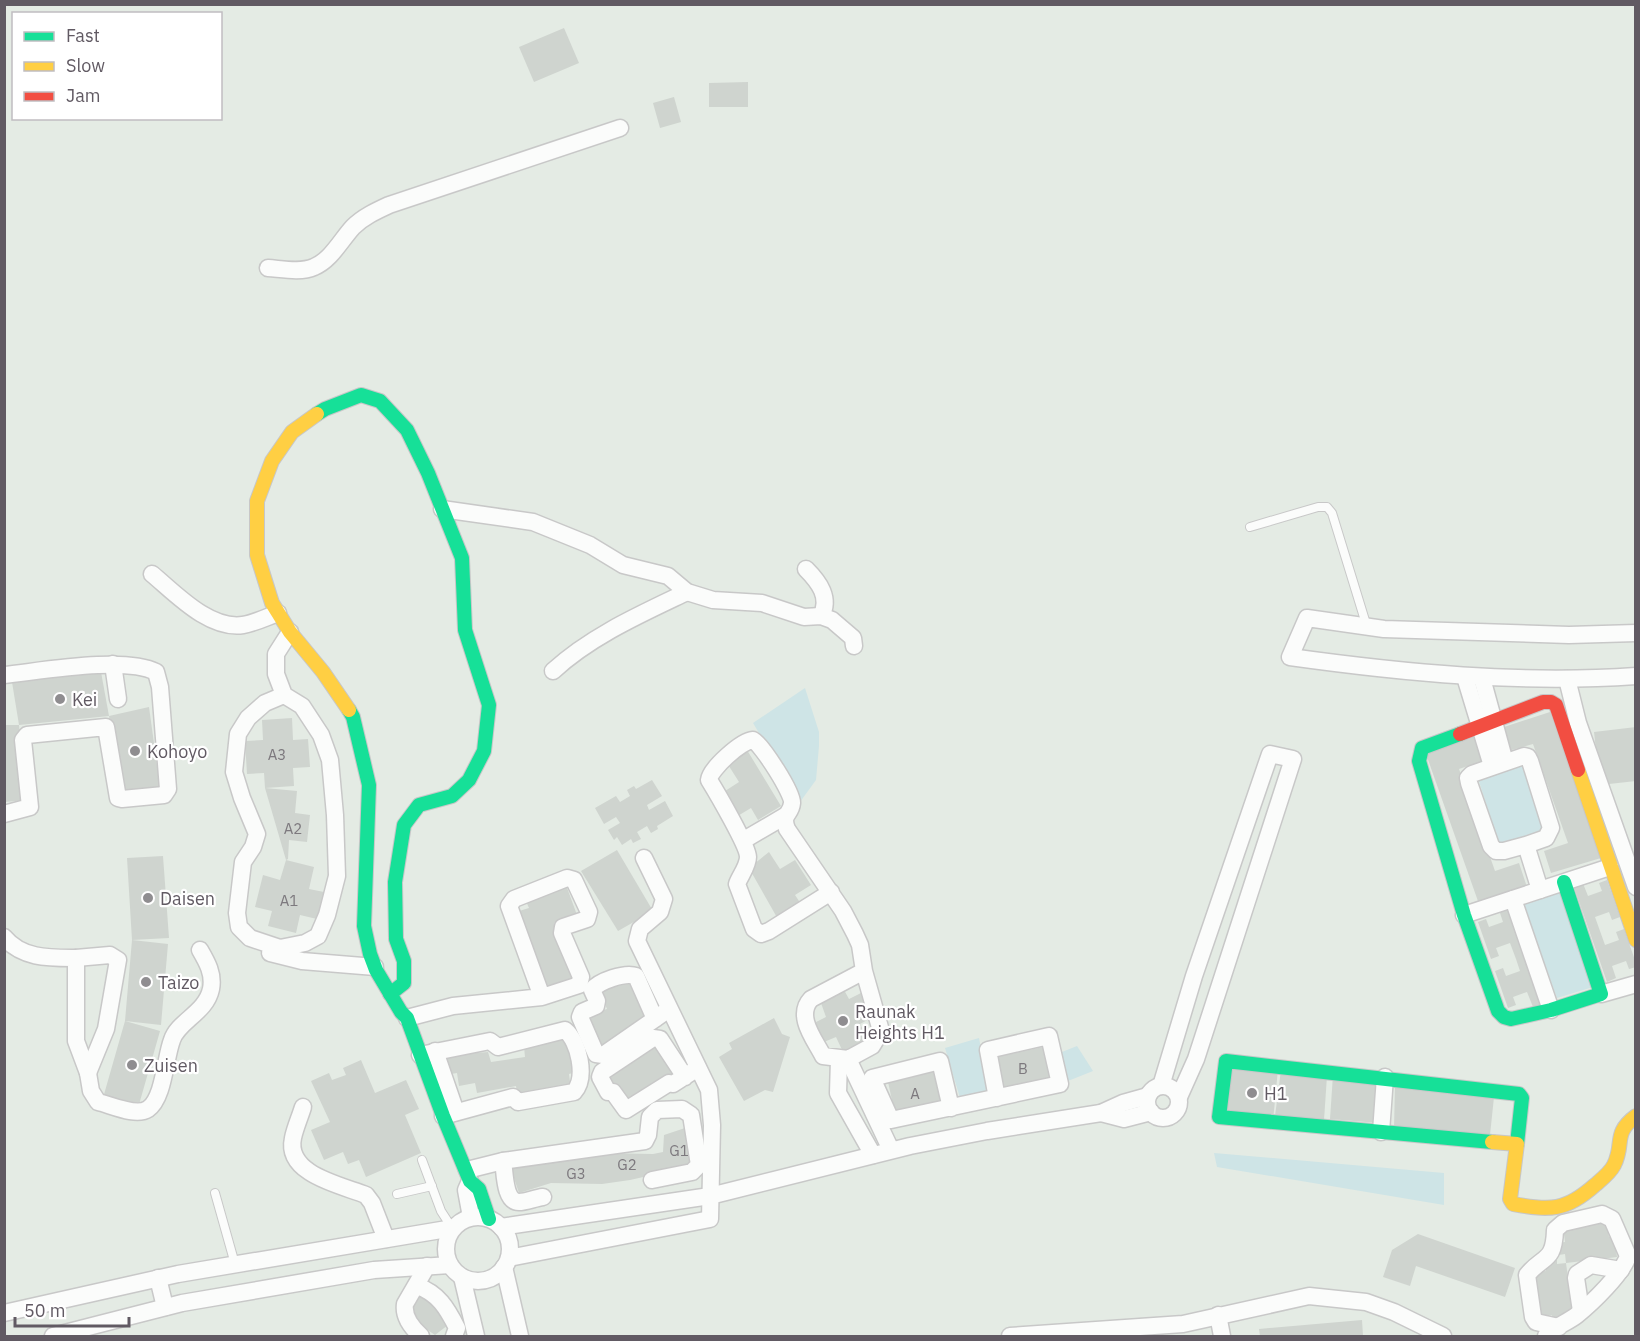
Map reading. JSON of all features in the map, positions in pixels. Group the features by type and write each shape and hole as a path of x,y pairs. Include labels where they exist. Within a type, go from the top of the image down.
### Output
{"street":[{"path":"268,268 301,270 314,267 328,257 355,226 372,213 389,205 620,128"},
{"path":"53,1336 165,1307 374,1270 427,1266 456,1271 480,1281 498,1274 506,1263 510,1247 508,1236 495,1223 479,1189 469,1175 428,1053 401,1012 390,994 375,967 364,926 369,785 353,717 323,672 290,632 272,603 257,555 257,501 272,461 292,432 325,409 361,395 380,401 407,430 428,473 462,558 465,630 489,705 484,751 469,780 452,796 419,805 404,825 395,882 396,939 404,961 406,975 405,982 390,994"},
{"path":"442,509 533,522 590,545 623,565 668,576 687,592 713,600 762,603 804,617 821,616 832,620 853,638 854,646"},
{"path":"806,569 818,580 824,595 825,608 821,616"},
{"path":"152,574 201,615 226,623 242,625 278,613"},
{"path":"553,671 564,661 620,624 687,592"},
{"path":"1635,633 1569,635 1384,629 1307,618 1290,657 1482,678 1567,679 1635,676"},
{"path":"284,695 265,703 248,718 238,734 234,772 257,834 253,847 243,862 237,914 239,927 250,938 280,948 305,943 318,936 327,915 337,876 330,760 321,735 302,706 284,695 276,674 276,654 290,632"},
{"path":"113,664 117,699"},
{"path":"4,675 113,664 147,667 156,672 160,687 167,793 122,800 118,798 106,727 27,735 24,740 30,807 4,814"},
{"path":"1465,677 1486,722 1499,764"},
{"path":"1482,678 1486,722"},
{"path":"1567,679 1585,743 1635,887"},
{"path":"1635,940 1556,705 1543,702 1422,748 1419,761 1464,915 1498,1011 1504,1017 1511,1019 1551,1010 1635,984"},
{"path":"744,840 785,816 791,808 792,797 761,746 753,740 744,742 711,771 709,780 735,830 744,840 748,857 737,884 754,929 761,934 769,931 831,892"},
{"path":"1270,754 1293,759 1196,1059 1179,1096 1179,1107 1174,1115 1164,1119 1153,1098 1270,754"},
{"path":"1524,756 1528,757 1551,828 1546,838 1504,851 1496,851 1491,846 1468,778 1472,774 1499,764 1524,756"},
{"path":"785,816 784,822 787,829 843,910 860,945 864,971 881,1031 872,1046 844,1059 824,1056 805,1021 805,1007 811,999 864,971"},
{"path":"1526,845 1540,890"},
{"path":"644,858 664,899 660,912 640,929 638,941 669,1009 691,1073"},
{"path":"1464,915 1610,867"},
{"path":"407,1018 453,1006 542,997 579,985 581,978 562,933 563,927 587,919 589,912 574,880 567,878 514,899 509,906 542,997"},
{"path":"1564,882 1601,994"},
{"path":"1513,899 1551,1010"},
{"path":"4,937 19,951 31,956 71,958 110,955 118,960 106,1029 88,1073"},
{"path":"71,958 76,1041 88,1073 91,1090 98,1102 138,1113 147,1110 156,1100 172,1037 206,1003 211,988 211,970 200,950"},
{"path":"270,953 302,961 375,967"},
{"path":"65,1034 71,958"},
{"path":"655,1019 636,976 630,974 596,985 592,990 597,1001 596,1006 582,1012 580,1017 596,1054 603,1055 655,1019 669,1009"},
{"path":"428,1053 489,1041 498,1047 565,1030 572,1035 582,1071 574,1092 518,1102 513,1097 450,1114"},
{"path":"951,1108 940,1061 872,1078 891,1120 951,1108 988,1100 1060,1084 1049,1036 988,1050 988,1100 987,1131"},
{"path":"506,1263 710,1219 712,1125 709,1090 660,1039 653,1038 602,1072 600,1077 608,1092 613,1092 626,1110 669,1083 673,1084 691,1073"},
{"path":"844,1059 891,1150"},
{"path":"844,1059 838,1093 873,1155"},
{"path":"1517,1144 1221,1118 1218,1115 1227,1060 1521,1094 1517,1144 1509,1196 1511,1201 1538,1209 1557,1209 1574,1204 1610,1171 1617,1159 1621,1127 1635,1116"},
{"path":"1381,1132 1385,1077"},
{"path":"476,1336 446,1246 453,1228 461,1221 471,1217 495,1223 710,1196 891,1150 987,1131 1101,1113 1123,1103 1153,1098 1172,1089 1179,1096"},
{"path":"303,1107 292,1140 294,1158 303,1170 366,1195 372,1203 386,1239"},
{"path":"469,1175 503,1161 645,1141 648,1136 650,1117 657,1110 682,1108 691,1115 699,1165 692,1172 652,1180"},
{"path":"902,1118 910,1146"},
{"path":"503,1161 508,1194 513,1200 519,1202 543,1197"},
{"path":"469,1175 466,1190 471,1217"},
{"path":"1602,1214 1611,1219 1628,1256 1624,1267 1581,1311 1552,1332 1536,1322 1533,1317 1527,1275 1546,1259 1555,1246 1555,1230 1563,1223 1602,1214"},
{"path":"4,1313 158,1278 453,1228"},
{"path":"506,1263 520,1336"},
{"path":"1581,1311 1577,1274 1592,1265 1621,1270"},
{"path":"421,1336 411,1326 404,1310 405,1304 427,1266"},
{"path":"158,1278 165,1307"},
{"path":"417,1286 440,1299 457,1328 454,1336"},
{"path":"1010,1336 1184,1330 1218,1315 1309,1296 1366,1302 1394,1312 1418,1332 1443,1336"},
{"path":"1218,1315 1222,1336"}],"lane":[{"path":"1250,527 1318,507 1327,507 1332,513 1367,627"},
{"path":"423,1160 441,1211 453,1228"},
{"path":"397,1194 432,1186"},
{"path":"215,1194 235,1264"}],"shaded area":[{"path":"805,688 819,732 819,746 816,780 800,802 753,723"},
{"path":"1524,762 1547,833 1500,848 1478,778"},
{"path":"1562,891 1593,987 1557,998 1523,904"},
{"path":"979,1038 989,1093 961,1101 945,1048"},
{"path":"1077,1046 1093,1071 1068,1081 1057,1054"},
{"path":"1214,1153 1444,1173 1444,1205 1217,1167"}],"building":[{"path":"564,28 579,63 534,82 519,47"},
{"path":"748,82 748,107 709,107 709,83"},
{"path":"674,97 681,122 660,128 653,103"},
{"name":"Kei","path":"101,672 109,716 19,725 12,682"},
{"name":"Kohoyo","path":"149,707 160,787 121,792 109,716"},
{"path":"1550,712 1601,858 1551,873 1544,851 1568,843 1533,744 1508,751 1501,728"},
{"path":"292,718 293,740 308,739 310,767 293,768 294,786 265,788 264,773 247,774 245,741 263,740 262,720"},
{"path":"5,725 19,725 26,800 5,802"},
{"path":"1636,727 1636,781 1600,785 1594,732"},
{"path":"1475,737 1483,761 1459,769 1495,871 1519,863 1527,887 1479,904 1426,754"},
{"path":"747,750 781,806 758,820 751,808 736,817 722,793 739,782 727,763"},
{"path":"652,780 662,796 647,805 649,810 665,801 673,816 657,826 658,829 651,833 647,826 637,832 641,839 633,843 631,839 622,845 617,837 614,840 608,830 620,823 616,817 604,824 595,808 616,796 620,802 630,796 627,790 634,786 636,789"},
{"path":"265,788 297,791 295,813 310,815 307,842 289,840 288,859 286,860"},
{"path":"617,850 653,911 618,931 581,871"},
{"path":"769,852 780,869 795,860 811,885 795,895 803,907 779,921 749,868"},
{"name":"Daisen","path":"163,856 169,938 132,940 127,858"},
{"path":"286,860 314,867 309,889 324,892 317,919 300,915 296,933 268,926 272,911 255,907 263,875 280,880"},
{"path":"1607,880 1620,917 1612,920 1609,912 1595,917 1605,945 1619,940 1616,932 1624,929 1636,967 1629,969 1626,961 1612,966 1616,978 1607,982 1573,884 1582,881 1588,896 1602,891 1599,883"},
{"path":"566,885 577,915 554,923 577,981 544,992 516,912 529,908 525,899"},
{"path":"1508,907 1542,1004 1533,1007 1527,992 1513,997 1516,1005 1508,1008 1495,971 1503,968 1506,976 1520,971 1516,959 1510,943 1496,948 1499,956 1491,959 1478,922 1486,919 1489,927 1503,922 1499,910"},
{"name":"Taizo","path":"132,940 168,944 161,1025 125,1021"},
{"path":"633,980 648,1020 600,1050 585,1016 607,1009 599,989"},
{"name":"Raunak Heights H1","path":"844,990 849,999 861,993 873,1017 860,1024 869,1041 844,1054 836,1037 824,1042 812,1024 826,1017 821,1003"},
{"path":"774,1018 782,1034 790,1037 773,1092 765,1090 744,1101 719,1057 732,1049 729,1043"},
{"name":"Zuisen","path":"125,1021 160,1031 138,1108 103,1098"},
{"path":"568,1037 577,1072 569,1074 571,1089 518,1099 516,1086 477,1093 475,1083 459,1086 457,1073 445,1075 442,1056 488,1052 491,1062 525,1057 524,1047"},
{"path":"655,1044 675,1076 627,1109 606,1075"},
{"path":"1043,1047 1050,1079 1003,1090 996,1057"},
{"path":"361,1060 375,1093 406,1080 419,1109 405,1115 421,1153 366,1177 359,1160 348,1164 343,1152 324,1160 311,1130 330,1122 311,1081 329,1073 332,1080 346,1075 343,1068"},
{"name":"H1","path":"1231,1064 1278,1069 1273,1121 1226,1116"},
{"path":"1281,1070 1327,1076 1324,1120 1275,1116"},
{"path":"935,1071 942,1104 895,1114 888,1082"},
{"path":"1333,1075 1381,1079 1378,1123 1330,1119"},
{"path":"1395,1085 1494,1097 1490,1135 1394,1129"},
{"path":"691,1126 692,1166 602,1184 551,1183 519,1193 511,1169 598,1153 653,1154 663,1152 664,1135"},
{"path":"1607,1220 1609,1237 1619,1236 1616,1248 1617,1257 1566,1263 1565,1254 1559,1255 1558,1243 1565,1242 1563,1226"},
{"path":"1418,1234 1515,1268 1505,1297 1416,1266 1410,1286 1383,1277 1392,1250"},
{"path":"1557,1260 1557,1264 1566,1263 1573,1315 1553,1322 1552,1315 1535,1317 1530,1273 1546,1271 1545,1261"},
{"path":"420,1294 431,1300 448,1325 435,1335 416,1322 408,1304"},
{"path":"1362,1320 1363,1336 1260,1336 1259,1329"}],"traffic: fast":[{"path":"317,414 361,395 380,401 407,430 428,473 462,558 465,630 489,705 484,751 469,780 452,796 419,805 404,825 395,882 396,939 404,961 404,983 390,994"},
{"path":"349,710 353,717 369,785 364,926 370,954 376,970 407,1018 443,1116 470,1181 479,1189 489,1219"},
{"path":"1460,734 1422,748 1419,761 1464,915 1498,1011 1504,1017 1511,1019 1551,1010 1601,994 1564,882"},
{"path":"1492,1142 1219,1117 1226,1061 1519,1094 1522,1098 1517,1144"}],"traffic: slow":[{"path":"317,414 292,432 272,461 257,501 257,555 272,603 290,632 323,672 349,710"},
{"path":"1578,770 1636,940"},
{"path":"1492,1142 1517,1144 1510,1199 1513,1204 1537,1208 1557,1207 1585,1194 1608,1173 1617,1157 1621,1134 1636,1116"}],"traffic: jam":[{"path":"1460,734 1543,702 1551,702 1556,705 1578,770"}],"place":[{"name":"Kei","path":"60,699"},
{"name":"Kohoyo","path":"135,751"},
{"name":"Daisen","path":"148,898"},
{"name":"Taizo","path":"146,982"},
{"name":"Raunak Heights H1","path":"843,1021"},
{"name":"Zuisen","path":"132,1065"},
{"name":"H1","path":"1252,1093"}]}
